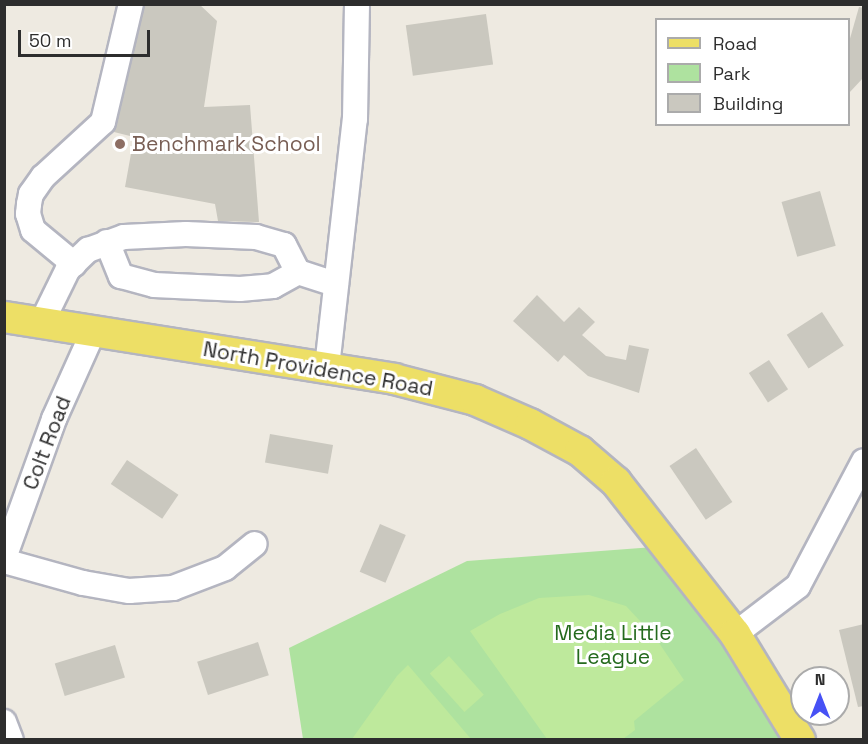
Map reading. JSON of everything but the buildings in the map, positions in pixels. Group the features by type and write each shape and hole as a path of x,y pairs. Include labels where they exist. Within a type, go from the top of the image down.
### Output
{"main road":[{"name":"North Providence Road","path":"4,317 394,379 475,400 530,423 580,451 616,482 735,634 800,740"}],"street":[{"path":"74,264 33,230 28,214 31,194 43,177 103,122 131,4"},
{"path":"327,368 355,120 357,4"},
{"path":"42,322 68,269 88,250 124,237 186,234 256,237 284,245 298,272 336,284"},
{"path":"107,242 121,276 154,285 240,289 273,286 298,272"},
{"name":"Colt Road","path":"4,559 54,419 94,330"},
{"path":"735,634 798,586 864,461"},
{"path":"4,559 83,583 129,591 173,588 225,568 255,544"},
{"path":"4,722 11,740"}],"green space":[{"name":"Media Little League","path":"667,546 786,739 303,739 289,648 467,561"},
{"path":"589,595 626,606 655,637 684,680 634,721 635,730 623,739 547,739 470,631 500,614 539,598"},
{"path":"449,656 484,695 464,712 430,673"},
{"path":"408,665 471,739 352,739 397,676"}],"place":[{"name":"Benchmark School","path":"120,144"}]}
